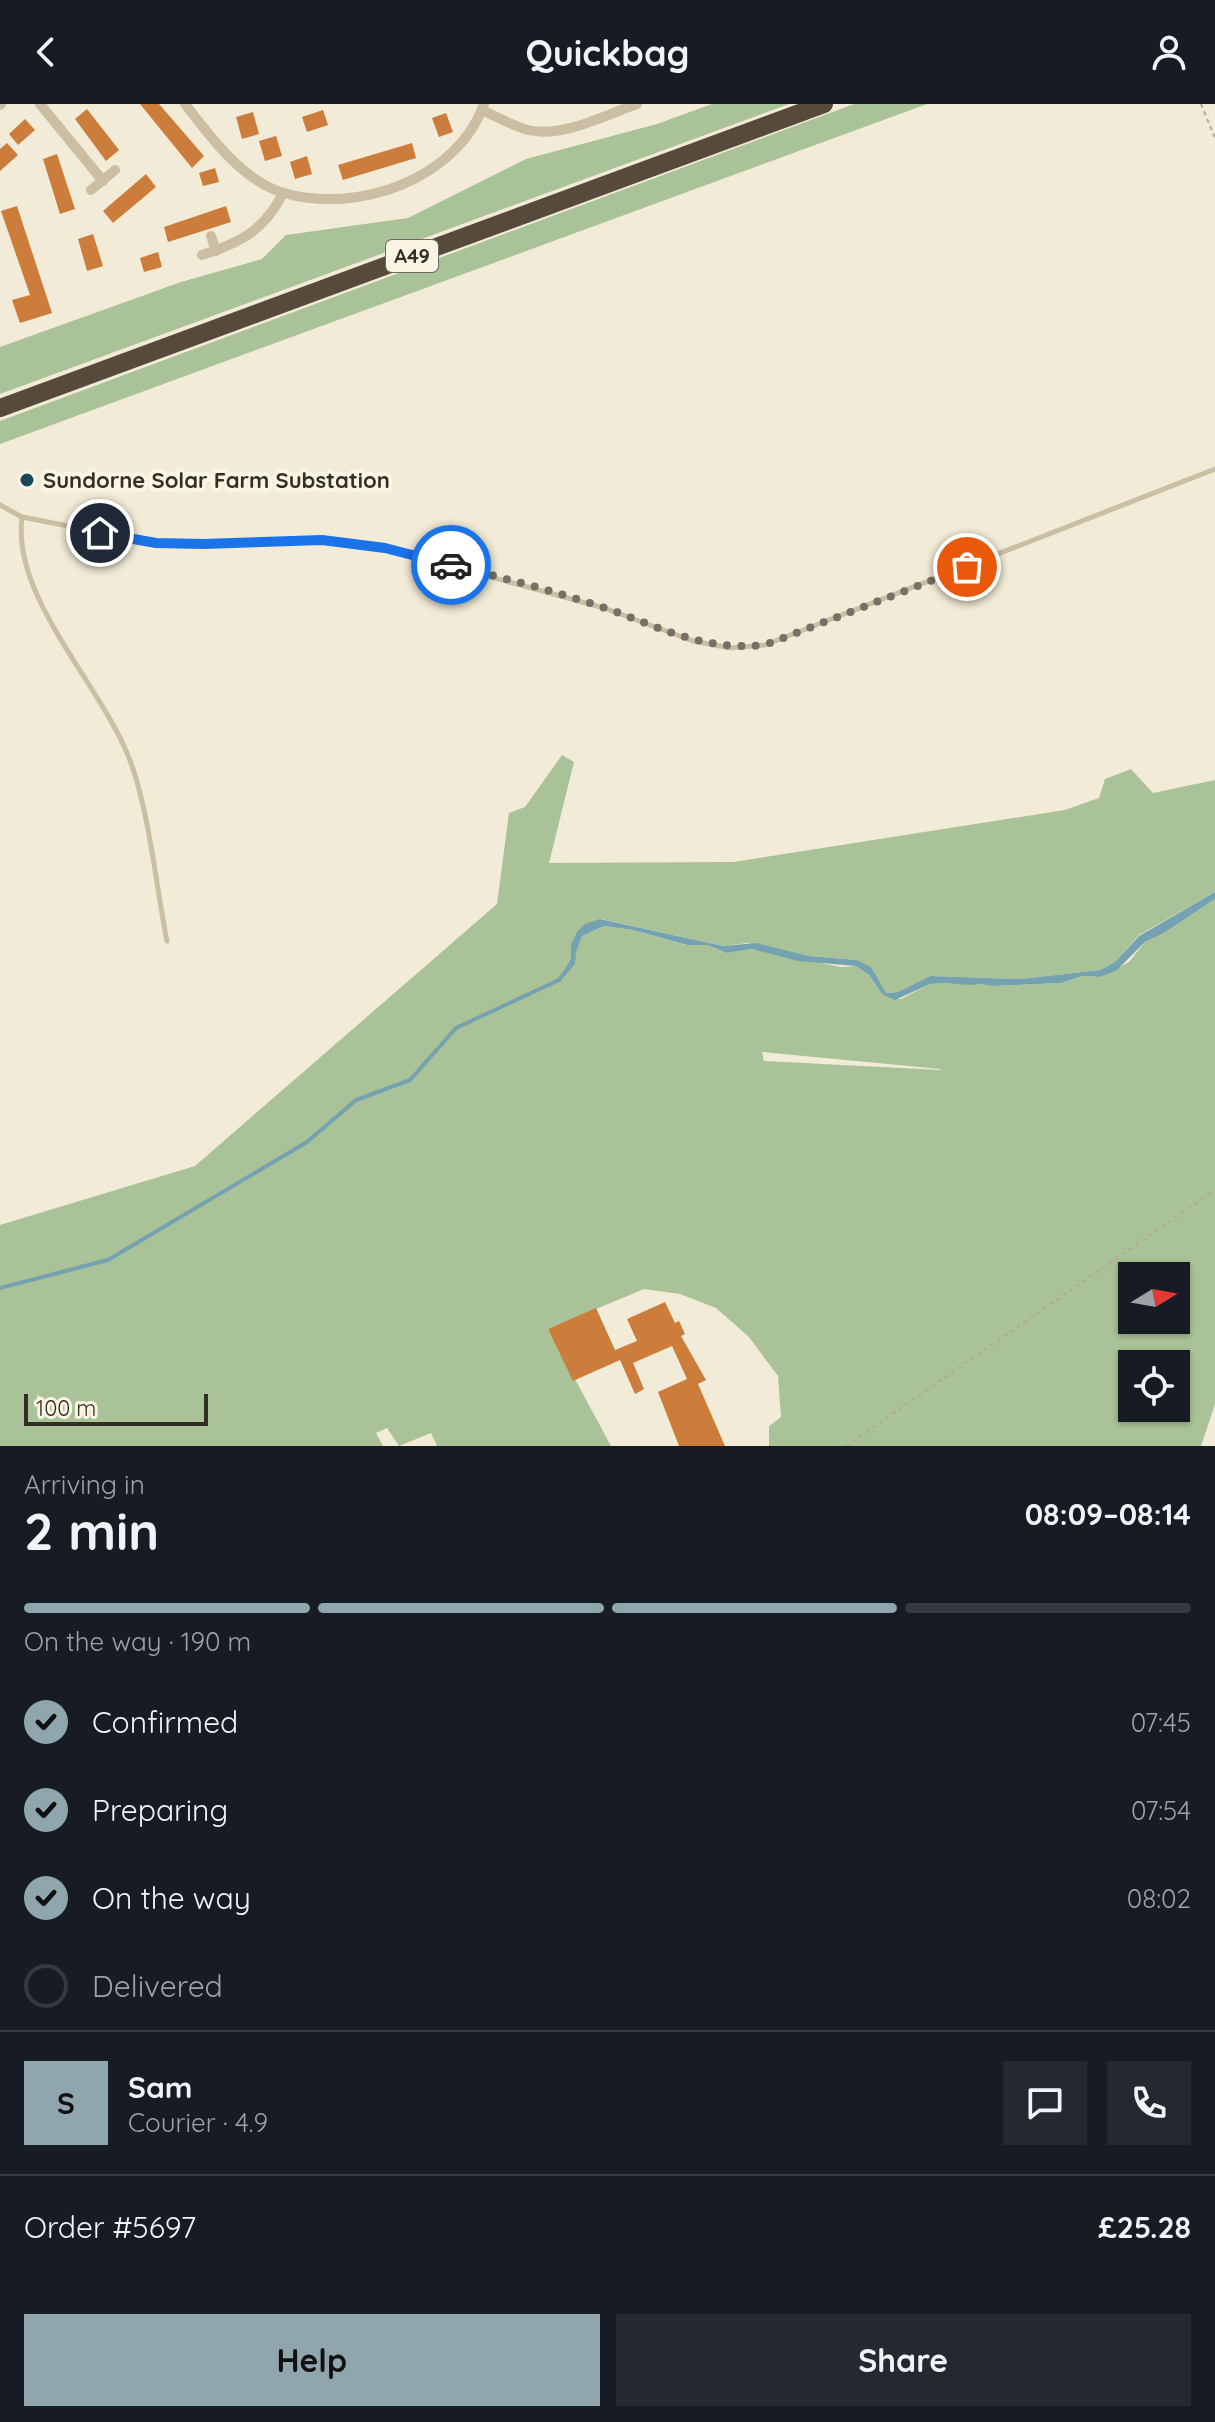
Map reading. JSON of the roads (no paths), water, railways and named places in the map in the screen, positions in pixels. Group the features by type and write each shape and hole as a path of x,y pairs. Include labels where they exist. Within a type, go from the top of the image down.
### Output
{"highway":[{"name":"A49","path":"0,408 824,104"}],"street":[{"path":"40,104 103,181"},
{"path":"185,104 229,157 283,193 354,198 407,183 460,147 483,107 527,129 541,131 566,128 633,105"},
{"path":"91,190 115,170"},
{"path":"202,255 257,231 273,214 283,193"},
{"path":"211,236 216,251"}],"lane":[{"path":"0,505 22,517 156,543 322,540 385,548 591,604 693,641 730,648 765,645 1215,469"},
{"path":"22,517 19,539 28,577 134,772 167,941"}],"water":[{"path":"1215,892 1215,899 1145,942 1117,970 1100,977 1082,976 1062,983 992,986 965,982 930,984 895,1000 882,994 869,975 856,966 798,961 752,949 727,953 707,945 687,945 633,930 604,926 582,936 572,963 560,977 571,959 571,944 577,932 585,924 600,919 723,946 756,943 809,956 856,960 871,967 886,993 898,992 930,976 1021,979 1100,970 1115,962 1139,936"}],"waterway":[{"path":"0,1288 108,1260 307,1142 356,1100 410,1080 456,1028 559,980 573,963 574,954"},
{"path":"952,982 975,983"}],"place":[{"name":"Sundorne Solar Farm Substation","path":"27,480"}]}
